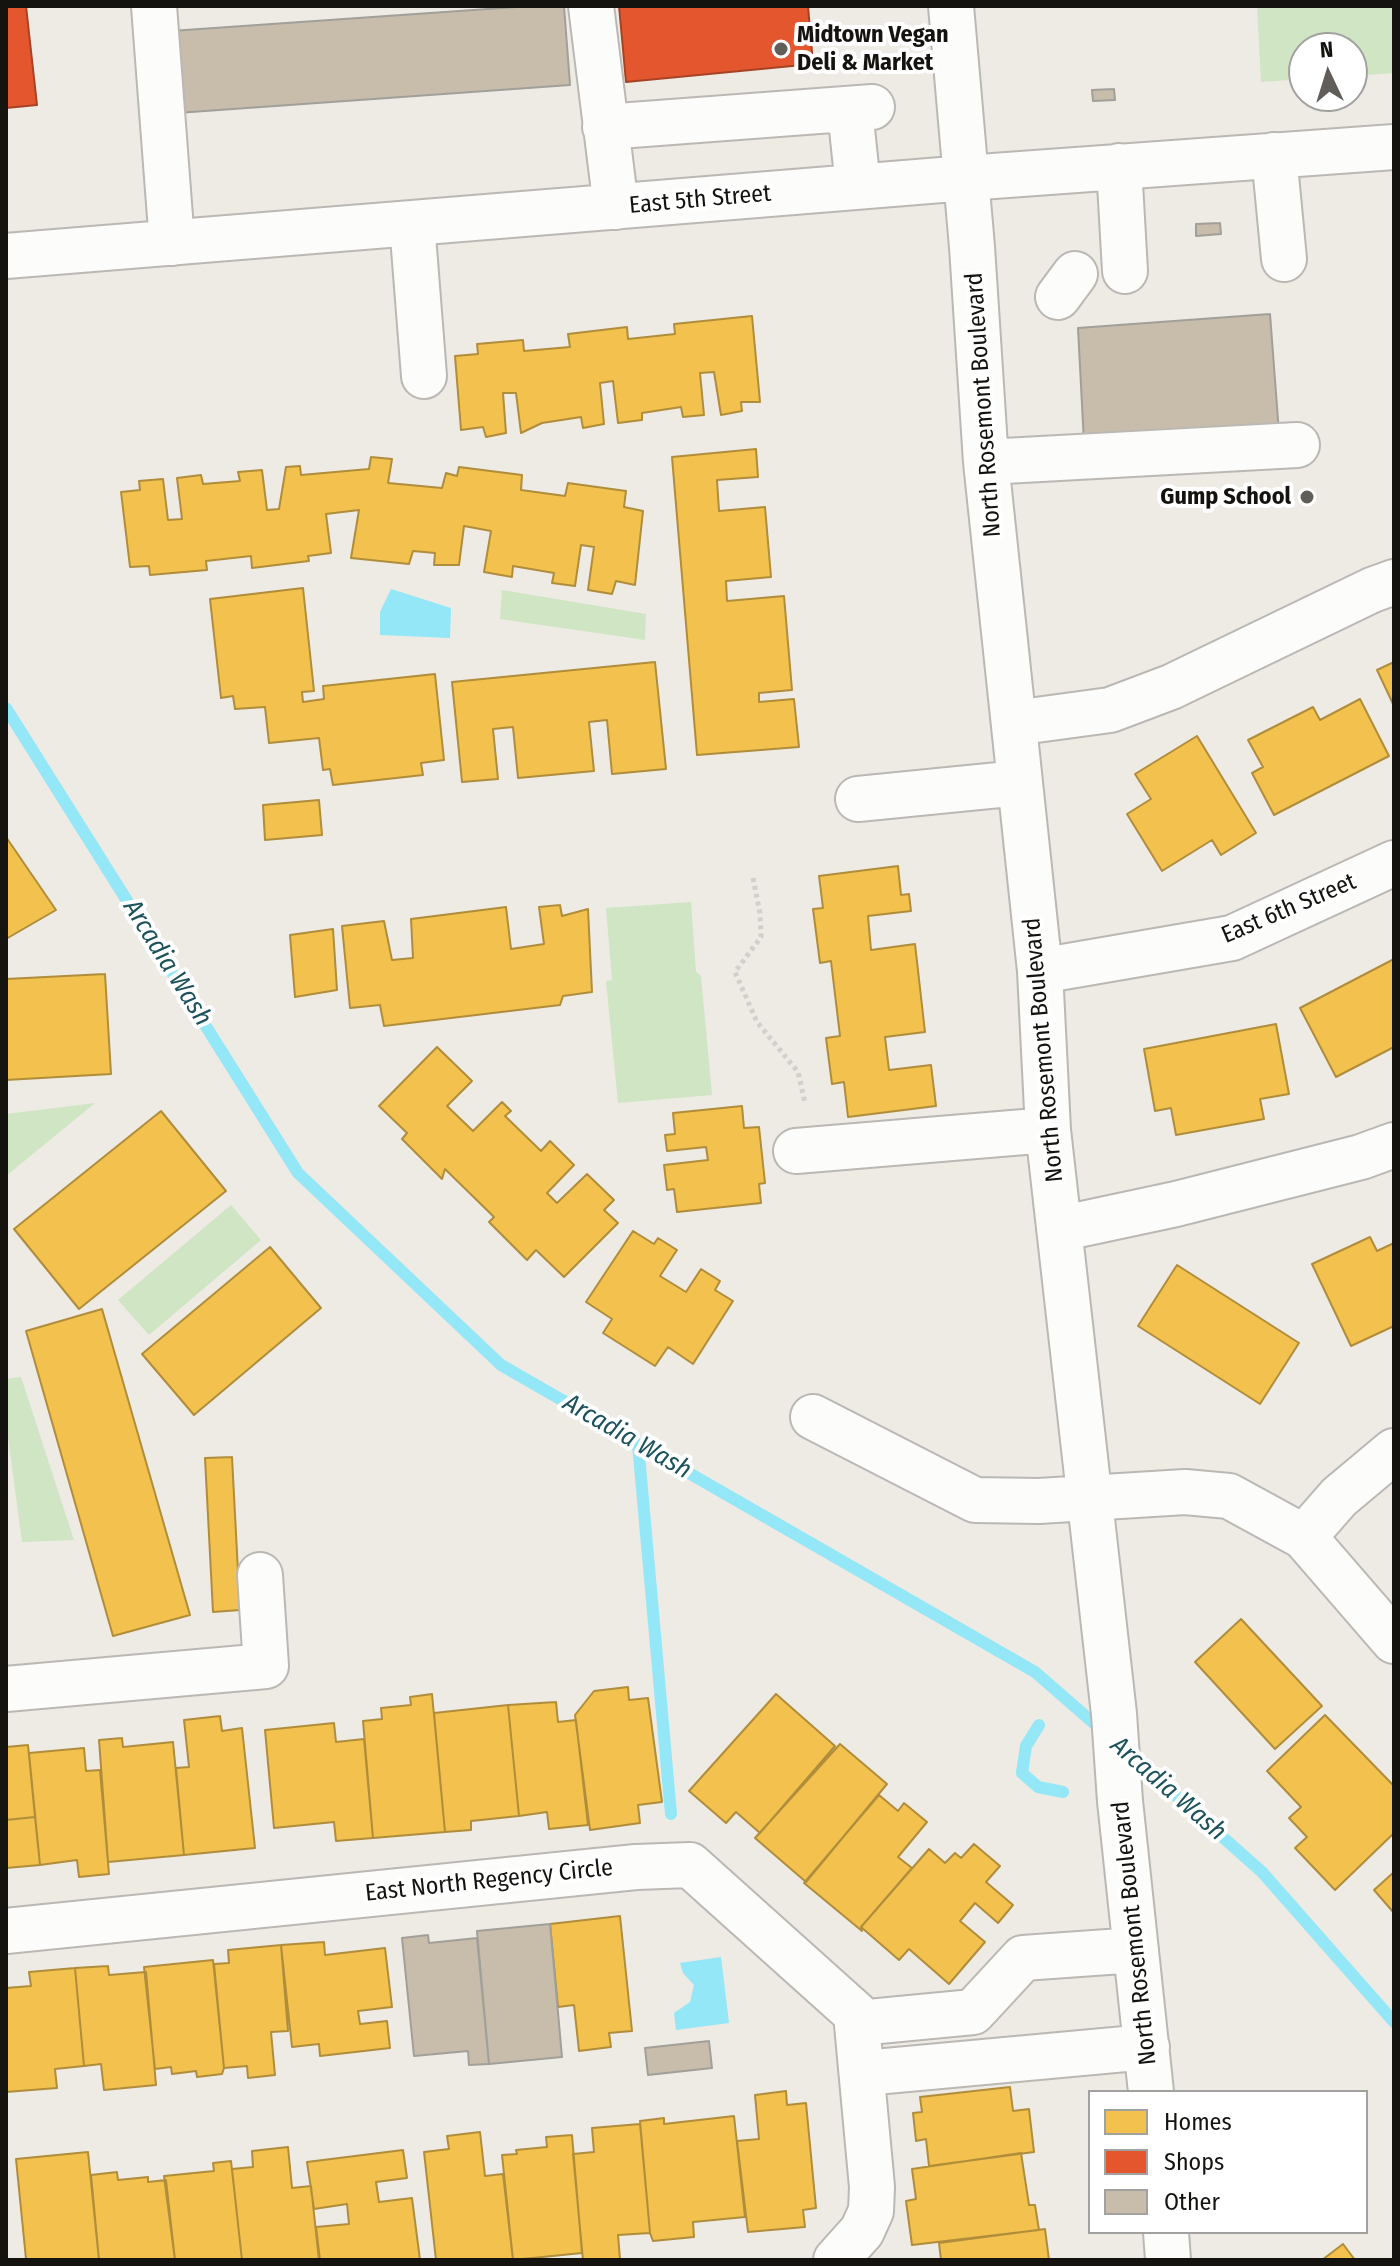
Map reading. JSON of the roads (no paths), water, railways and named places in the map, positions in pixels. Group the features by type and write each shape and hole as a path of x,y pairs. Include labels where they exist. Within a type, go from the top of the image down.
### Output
{"street":[{"path":"154,6 172,243"},
{"path":"591,6 616,207"},
{"name":"North Rosemont Boulevard","path":"951,6 986,462 1040,971 1048,1130 1114,1714 1120,1801 1151,2090"},
{"path":"605,127 861,108 858,186"},
{"name":"East 5th Street","path":"6,256 858,186 1394,147"},
{"path":"1274,155 1284,259"},
{"path":"1119,166 1125,271"},
{"path":"412,223 424,376"},
{"path":"986,462 1297,445"},
{"path":"1014,723 1110,710 1171,687 1394,582"},
{"path":"858,799 1019,783"},
{"name":"East 6th Street","path":"1040,971 1232,938 1394,863"},
{"path":"796,1151 1048,1130"},
{"path":"1059,1229 1191,1200 1361,1157 1394,1145"},
{"path":"813,1417 975,1500 1039,1501 1185,1492 1229,1496 1304,1537 1394,1641"},
{"path":"1304,1537 1339,1497 1394,1451"},
{"path":"6,1689 266,1666 260,1575"},
{"name":"East North Regency Circle","path":"6,1931 636,1867 690,1865 856,2014 858,2023"},
{"path":"844,2257 871,2211 872,2187 858,2023 973,2012 1023,1958 1136,1950"},
{"path":"996,1987 1001,2060"},
{"path":"864,2073 1147,2047"},
{"path":"1166,2234 1168,2260"}],"water":[{"path":"391,589 451,608 450,638 380,635 380,612"},
{"path":"721,1957 729,2023 676,2030 674,2013 690,2002 694,1985 683,1973 680,1963"}],"waterway":[{"name":"Arcadia Wash","path":"6,708 298,1173 501,1365 1035,1672 1104,1732"},
{"path":"638,1444 671,1814"},
{"path":"1039,1725 1026,1746 1022,1773 1038,1787 1063,1792"},
{"name":"Arcadia Wash","path":"1130,1755 1262,1872 1394,2022"}],"place":[{"name":"Midtown Vegan Deli & Market","path":"781,49"},
{"name":"Gump School","path":"1307,497"}]}
